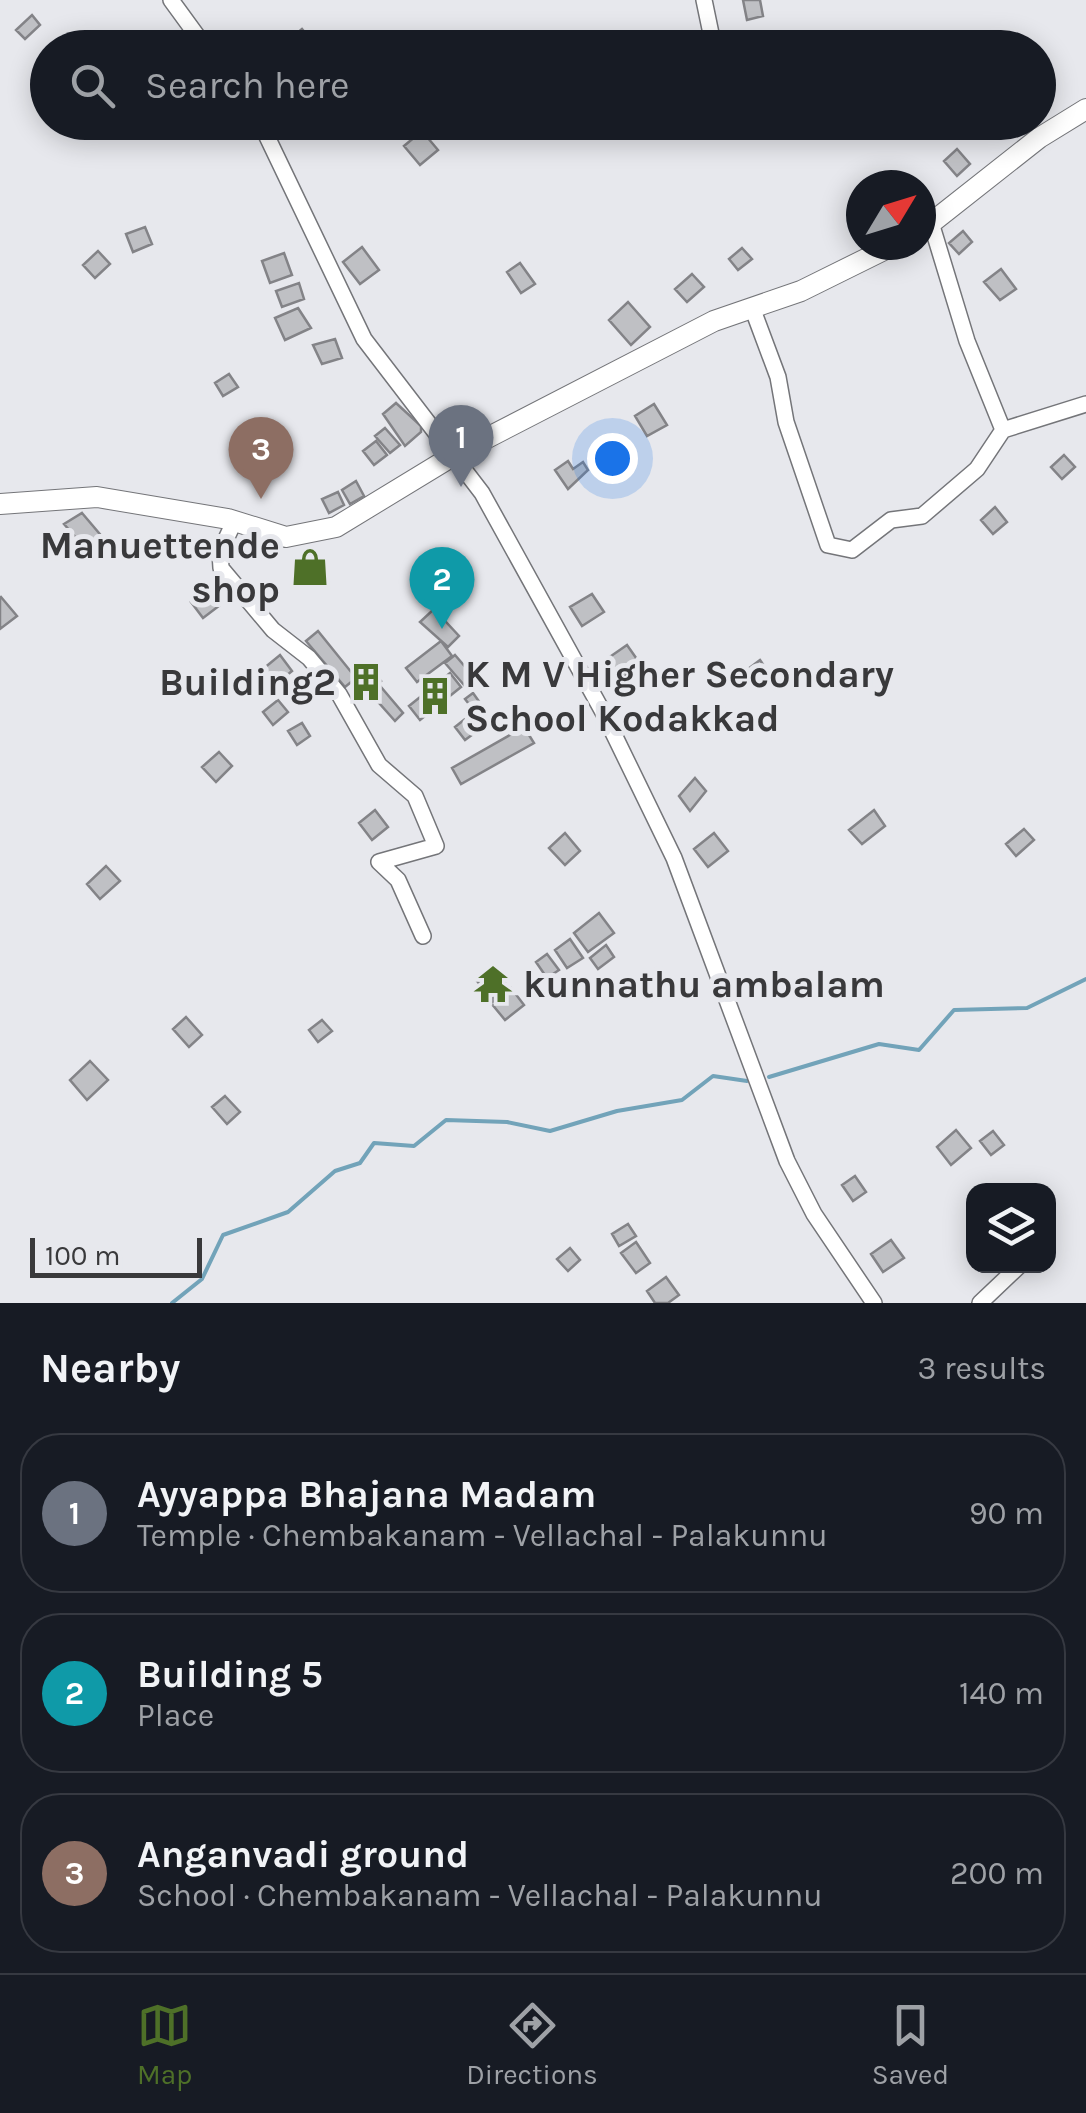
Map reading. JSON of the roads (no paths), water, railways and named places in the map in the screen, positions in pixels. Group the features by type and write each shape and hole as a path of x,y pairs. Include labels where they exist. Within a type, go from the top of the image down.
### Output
{"main road":[{"path":"1056,128 1086,109"},
{"path":"936,221 1037,140"},
{"path":"0,504 97,498 234,522 286,537 336,527 456,454 714,321 753,310 861,260"}],"street":[{"path":"171,0 193,30"},
{"path":"704,0 710,30"},
{"path":"269,140 364,340 456,454 511,541 614,734 702,927 787,1160 814,1214 874,1303"},
{"path":"936,256 1004,430"},
{"path":"753,310 828,546 852,550 891,520 922,516 977,469 1004,430 1086,404"},
{"path":"234,522 220,552 222,568 274,630 309,658 339,694 380,765 415,796 436,846 380,862 398,880 423,936"},
{"path":"980,1303 1012,1273"}],"waterway":[{"path":"769,1077 879,1044 919,1050 954,1010 1027,1008 1086,979"},
{"path":"172,1303 202,1279 223,1235 288,1212 335,1171 360,1163 374,1143 414,1146 446,1120 507,1122 550,1131 617,1111 682,1100 713,1076 747,1081"}],"place":[{"name":"Ayyappa Bhajana Madam","path":"461,487"},
{"name":"Anganvadi ground","path":"261,499"},
{"name":"Manuettende shop","path":"310,567"},
{"name":"Building 5","path":"442,629"},
{"name":"Building2","path":"366,682"},
{"name":"K M V Higher Secondary School Kodakkad","path":"435,696"},
{"name":"kunnathu ambalam","path":"493,984"}]}
